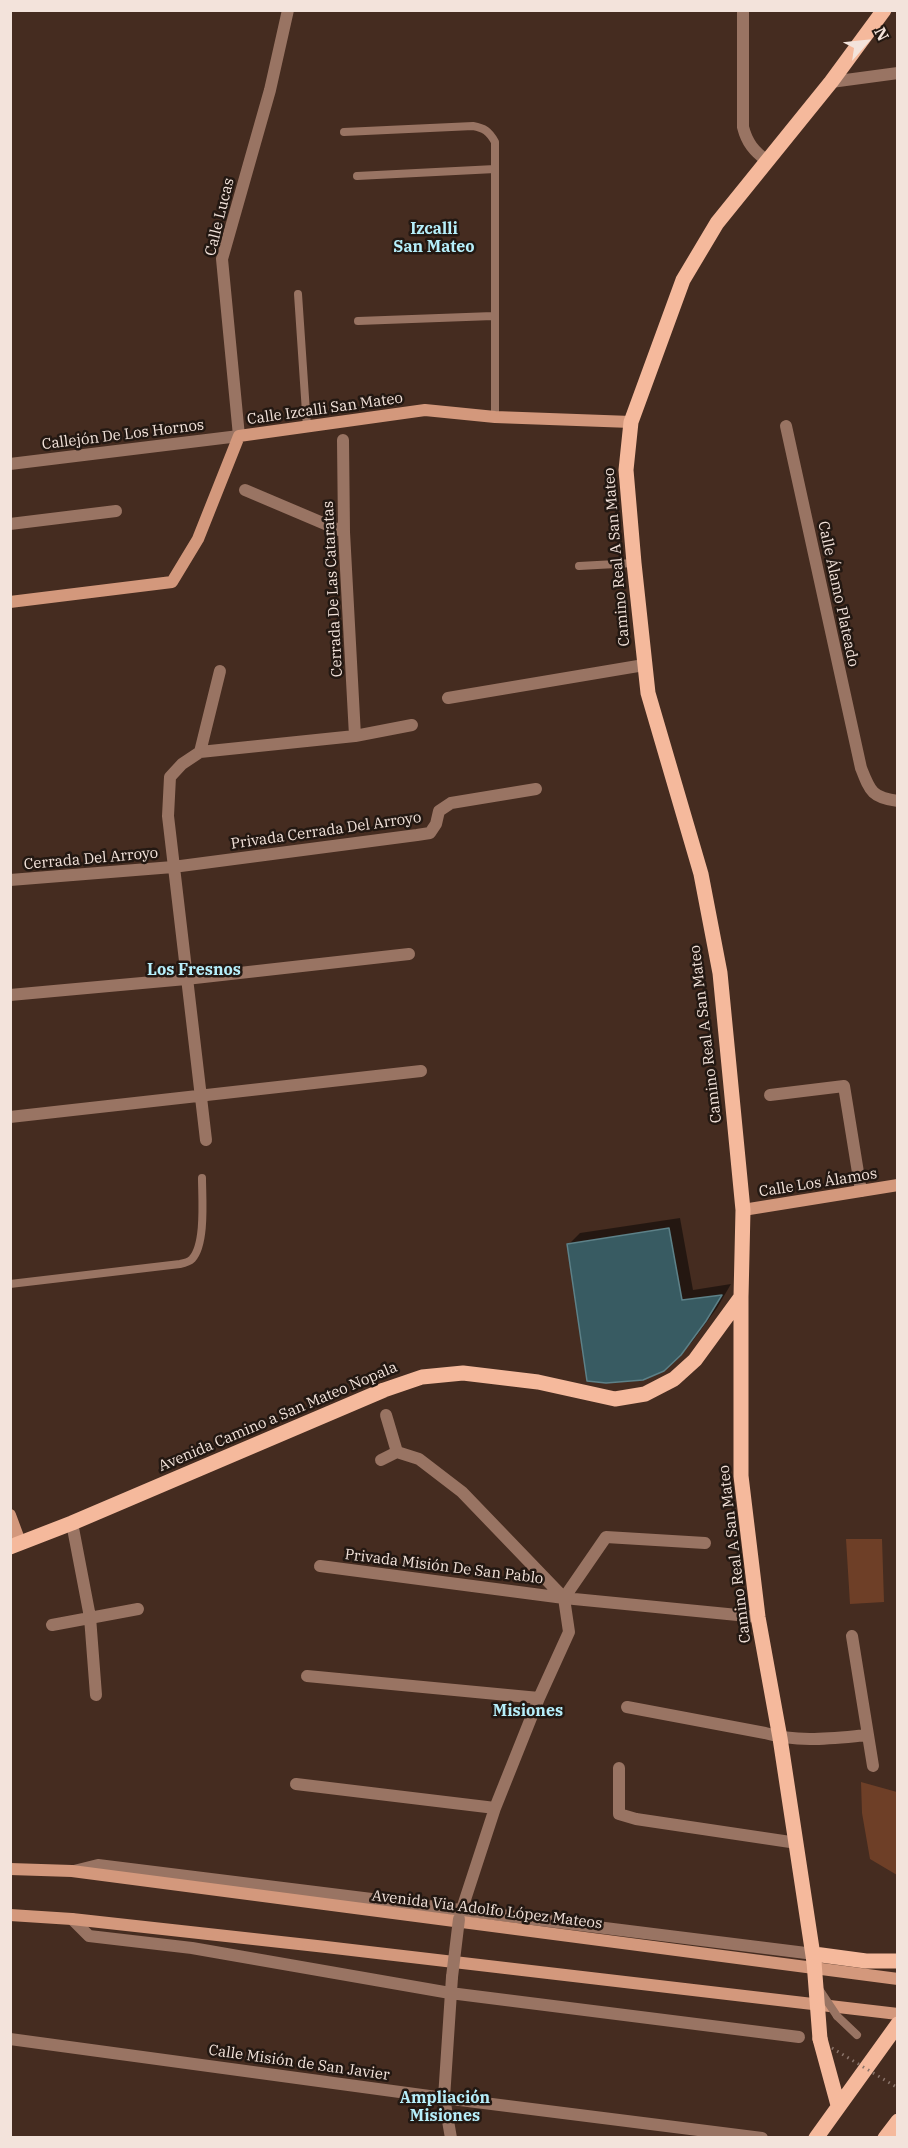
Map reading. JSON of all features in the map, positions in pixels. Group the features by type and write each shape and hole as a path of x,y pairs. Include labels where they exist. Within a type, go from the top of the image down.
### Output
{"main road":[{"name":"Camino Real A San Mateo","path":"838,2105 822,2042 814,1958 780,1738 758,1617 741,1476 743,1210 720,974 701,874 648,693 626,470 631,422 683,280 717,224 831,82 884,10"},
{"name":"Calle Izcalli San Mateo","path":"10,602 172,582 198,539 239,436 425,410 495,417 631,422"},
{"name":"Calle Los Álamos","path":"743,1210 897,1185"},
{"name":"Avenida Camino a San Mateo Nopala","path":"15,1544 384,1390 422,1377 463,1373 538,1382 615,1399 645,1394 674,1379 695,1360 741,1297"},
{"path":"10,1515 15,1544"},
{"name":"Avenida Via Adolfo López Mateos","path":"10,1869 72,1871 897,1979"},
{"path":"10,1915 72,1919 326,1947 897,2014"},
{"path":"814,1958 897,1961"},
{"path":"816,2138 897,2024"},
{"path":"885,2138 897,2121"}],"street":[{"name":"Calle Lucas","path":"239,436 222,259 270,90 288,10"},
{"path":"743,10 743,127 746,140 754,152 767,161"},
{"path":"831,82 897,73"},
{"name":"Calle Álamo Plateado","path":"786,426 861,768 868,787 880,799 897,801"},
{"name":"Callejón De Los Hornos","path":"10,464 239,436"},
{"name":"Cerrada De Las Cataratas","path":"343,440 355,735"},
{"path":"245,490 345,532"},
{"path":"10,524 116,511"},
{"path":"448,698 644,665"},
{"path":"200,752 220,671"},
{"path":"206,1140 173,867 168,816 170,777 182,764 200,752 355,735 412,725"},
{"name":"Privada Cerrada Del Arroyo","path":"173,867 430,833 436,824 439,811 451,803 536,789"},
{"name":"Cerrada Del Arroyo","path":"10,880 173,867"},
{"path":"10,995 186,979 409,954"},
{"path":"10,1117 421,1071"},
{"path":"771,1095 844,1086 861,1191"},
{"path":"386,1415 398,1452"},
{"path":"381,1460 398,1452 419,1459 462,1492 564,1598 569,1632 539,1698 495,1808 460,1914 450,1993 444,2098 451,2138"},
{"path":"72,1522 90,1617 96,1695"},
{"path":"564,1598 606,1537 705,1543"},
{"name":"Privada Misión De San Pablo","path":"320,1566 564,1598 758,1617"},
{"path":"52,1625 138,1609"},
{"path":"852,1636 873,1766"},
{"path":"307,1676 539,1698"},
{"path":"627,1707 765,1733 780,1738 799,1740 868,1735"},
{"path":"619,1768 619,1814 636,1819 797,1843"},
{"path":"296,1784 495,1808"},
{"name":"Avenida Via Adolfo López Mateos","path":"72,1871 98,1864 460,1914 814,1958"},
{"path":"72,1919 90,1936 192,1948 450,1993 799,2037"},
{"name":"Calle Misión de San Javier","path":"10,2039 444,2098 762,2138"}],"lane":[{"path":"344,132 473,126 483,128 491,134 495,142 495,417"},
{"path":"357,177 495,169"},
{"path":"298,294 307,427"},
{"path":"358,321 494,316"},
{"path":"579,566 634,563"},
{"path":"10,1284 190,1261 197,1252 201,1240 202,1178"},
{"path":"816,1984 837,2016 857,2035"}],"path":[{"path":"822,2042 897,2088"}],"shaded area":[{"path":"846,1539 882,1539 884,1602 850,1604"},
{"path":"861,1782 897,1792 897,1875 870,1859 862,1813"}],"building":[{"path":"669,1228 682,1300 722,1295 681,1355 664,1371 643,1380 606,1383 587,1381 567,1244"}],"district":[{"name":"Izcalli San Mateo","path":"434,238"},
{"name":"Los Fresnos","path":"194,970"},
{"name":"Misiones","path":"528,1711"},
{"name":"Ampliación Misiones","path":"445,2107"}]}
